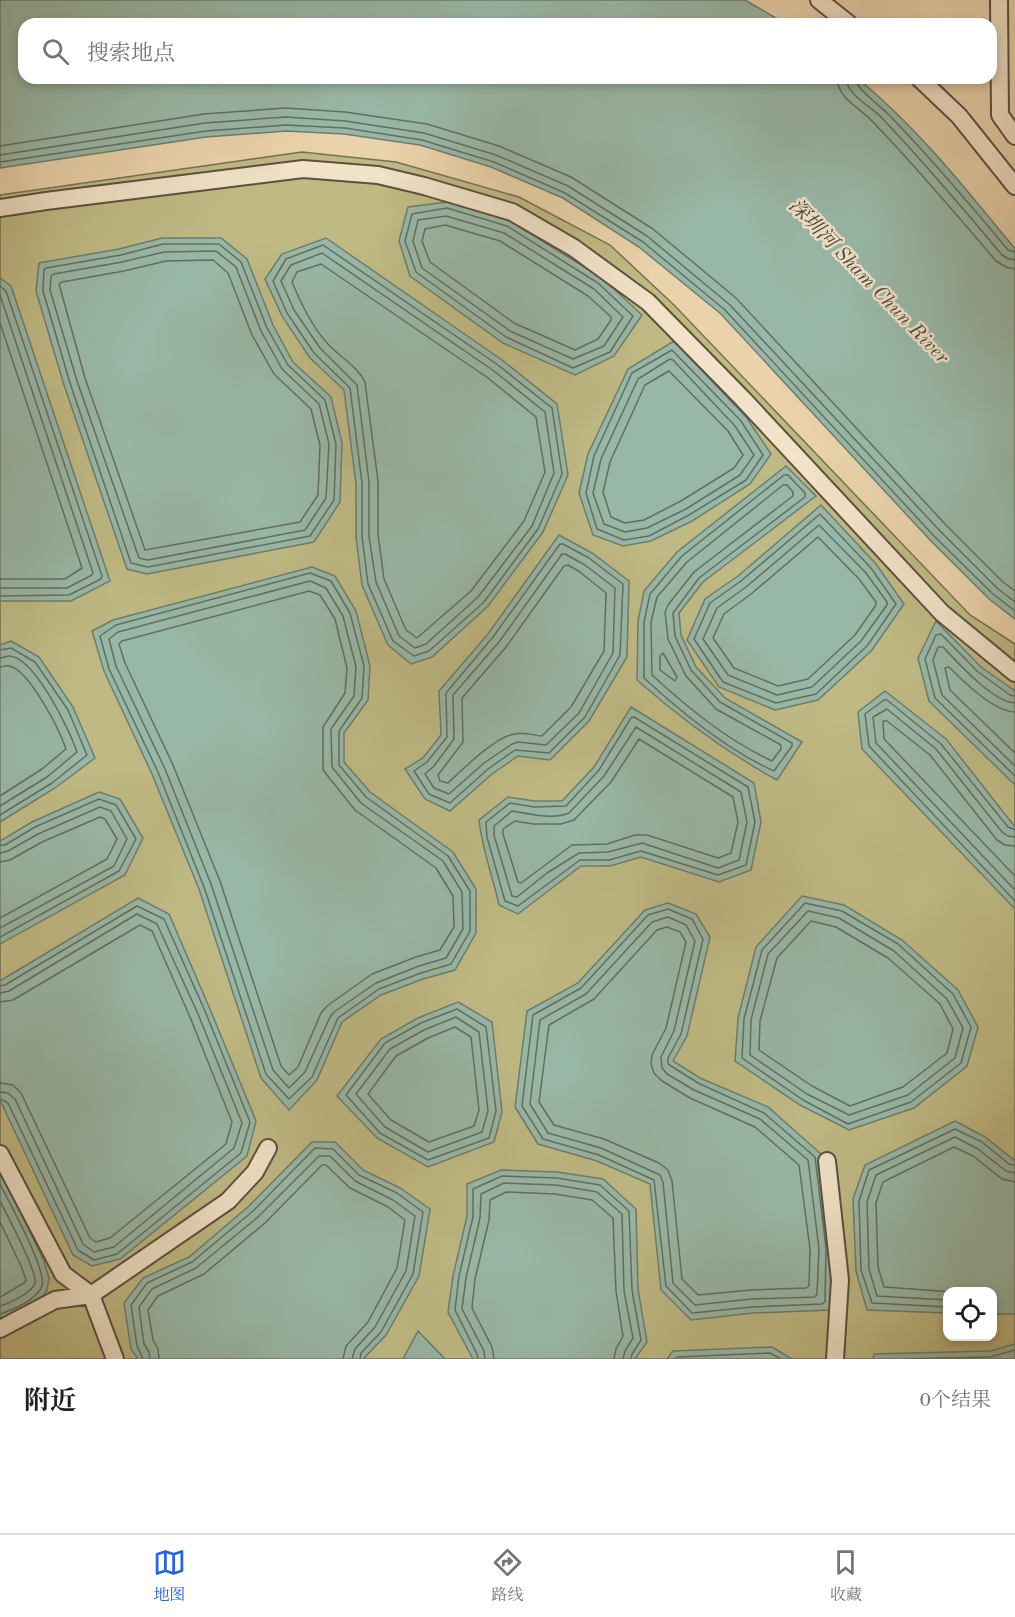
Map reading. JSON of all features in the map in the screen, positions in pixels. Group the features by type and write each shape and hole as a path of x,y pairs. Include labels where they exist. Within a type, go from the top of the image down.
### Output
{"lane":[{"path":"819,0 842,18"},
{"path":"999,0 1000,115 1015,136"},
{"path":"925,84 959,116 1015,186"},
{"path":"0,208 303,169 378,175 424,186 512,213 574,248 648,302 743,399 942,613 1015,673"},
{"path":"0,1329 55,1300 91,1295 228,1201 255,1172 268,1148"},
{"path":"0,1154 63,1274 91,1295 115,1359"},
{"path":"827,1161 840,1280 835,1359"}],"shaded area":[{"path":"302,152 396,162 519,197 610,245 674,305 970,615 1015,644 1015,1359 0,1359 0,195"}],"water":[{"name":"深圳河 Sham Chun River","path":"0,0 745,0 776,18 18,18 18,84 864,84 920,138 1015,249 1015,619 989,599 930,540 721,314 639,247 563,198 491,167 420,145 344,134 286,131 206,137 0,168"},
{"path":"447,202 510,221 602,278 642,315 614,356 575,375 503,343 410,276 399,241 408,207"},
{"path":"162,238 221,238 247,259 273,325 293,362 331,397 342,443 340,502 314,542 147,574 127,569 64,385 36,291 39,263 119,249"},
{"path":"326,238 502,360 557,404 568,475 543,532 488,606 432,657 411,664 388,645 362,585 356,537 356,484 344,390 310,358 282,316 265,279 282,254"},
{"path":"0,278 11,286 110,581 71,601 0,601"},
{"path":"674,341 746,417 771,454 750,484 692,521 651,541 623,546 593,535 579,493 588,454 628,369"},
{"path":"786,466 816,496 703,582 679,613 681,635 696,667 725,698 802,742 777,780 704,734 637,680 638,621 644,591 677,552"},
{"path":"821,505 876,564 904,604 872,650 818,700 775,710 719,687 687,640 705,599 738,576"},
{"path":"559,535 592,553 629,581 627,657 589,721 550,760 518,756 492,774 450,811 425,799 405,769 423,758 441,735 439,691 488,634"},
{"path":"312,567 335,576 356,611 370,666 368,700 344,733 344,762 370,792 453,852 476,889 476,933 455,970 381,995 342,1022 317,1080 289,1110 261,1078 199,889 152,774 104,671 92,631 113,620"},
{"path":"936,621 981,667 1015,691 1015,785 929,701 918,658"},
{"path":"11,641 39,657 73,707 95,758 55,788 0,822 0,645"},
{"path":"885,691 946,739 1015,827 1015,909 862,749 858,712"},
{"path":"631,707 754,783 761,822 751,870 719,882 641,857 610,866 581,866 518,914 499,905 479,820 508,797 534,801 562,801 594,767"},
{"path":"99,792 120,799 143,838 125,875 0,944 0,841 32,822"},
{"path":"802,896 844,905 902,940 958,990 978,1027 967,1066 914,1108 849,1130 800,1105 735,1061 738,1018 756,947"},
{"path":"138,898 169,914 256,1121 247,1156 120,1259 92,1266 73,1255 0,1100 0,981"},
{"path":"668,903 696,914 710,937 687,1036 673,1061 700,1078 768,1107 821,1154 832,1248 830,1310 753,1313 691,1320 661,1290 650,1184 597,1161 538,1144 515,1107 527,1011 578,983 645,910"},
{"path":"458,1002 492,1022 502,1112 494,1142 428,1167 377,1138 337,1096 381,1039 418,1018"},
{"path":"955,1121 985,1137 1015,1161 1015,1314 997,1314 997,1287 943,1287 943,1313 867,1310 856,1271 853,1199 865,1165"},
{"path":"312,1142 335,1142 363,1170 400,1188 430,1209 419,1276 386,1335 363,1359 138,1359 131,1349 124,1303 143,1278 189,1257 249,1206"},
{"path":"0,1170 43,1259 49,1278 47,1290 40,1300 0,1321"},
{"path":"501,1170 557,1172 603,1179 636,1209 638,1289 647,1342 635,1359 473,1359 448,1312 453,1276 467,1216 467,1184"},
{"path":"418,1331 445,1359 403,1359"},
{"path":"1015,1344 1015,1359 873,1359 874,1354 990,1351"},
{"path":"772,1347 792,1359 667,1359 673,1351"}]}
